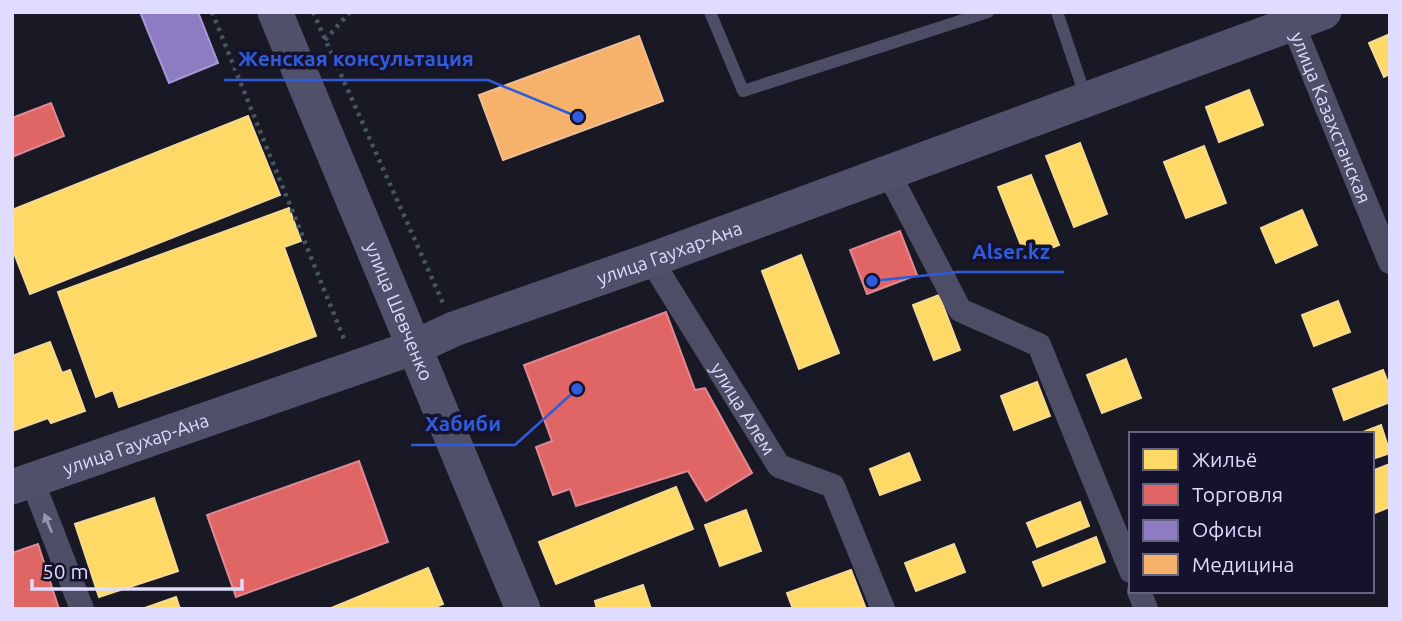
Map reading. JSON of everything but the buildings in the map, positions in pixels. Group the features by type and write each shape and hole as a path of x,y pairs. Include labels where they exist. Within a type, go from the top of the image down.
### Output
{"street":[{"name":"улица Шевченко","path":"275,12 523,609"},
{"name":"улица Гаухар-Ана","path":"22,484 651,260 1086,99 1301,16"},
{"name":"улица Казахстанская","path":"1301,16 1390,262"},
{"path":"888,172 960,310 1039,345 1129,565"},
{"name":"улица Алем","path":"651,260 779,466 833,486 883,609"},
{"path":"22,484 82,609"}],"lane":[{"path":"710,12 743,91 988,12"},
{"path":"1057,12 1086,99"}],"path":[{"path":"212,12 356,367"},
{"path":"313,12 454,329"},
{"path":"325,40 350,12"}],"place":[{"name":"Женская консультация","path":"578,117"},
{"name":"Alser.kz","path":"872,281"},
{"name":"Хабиби","path":"577,389"}]}
